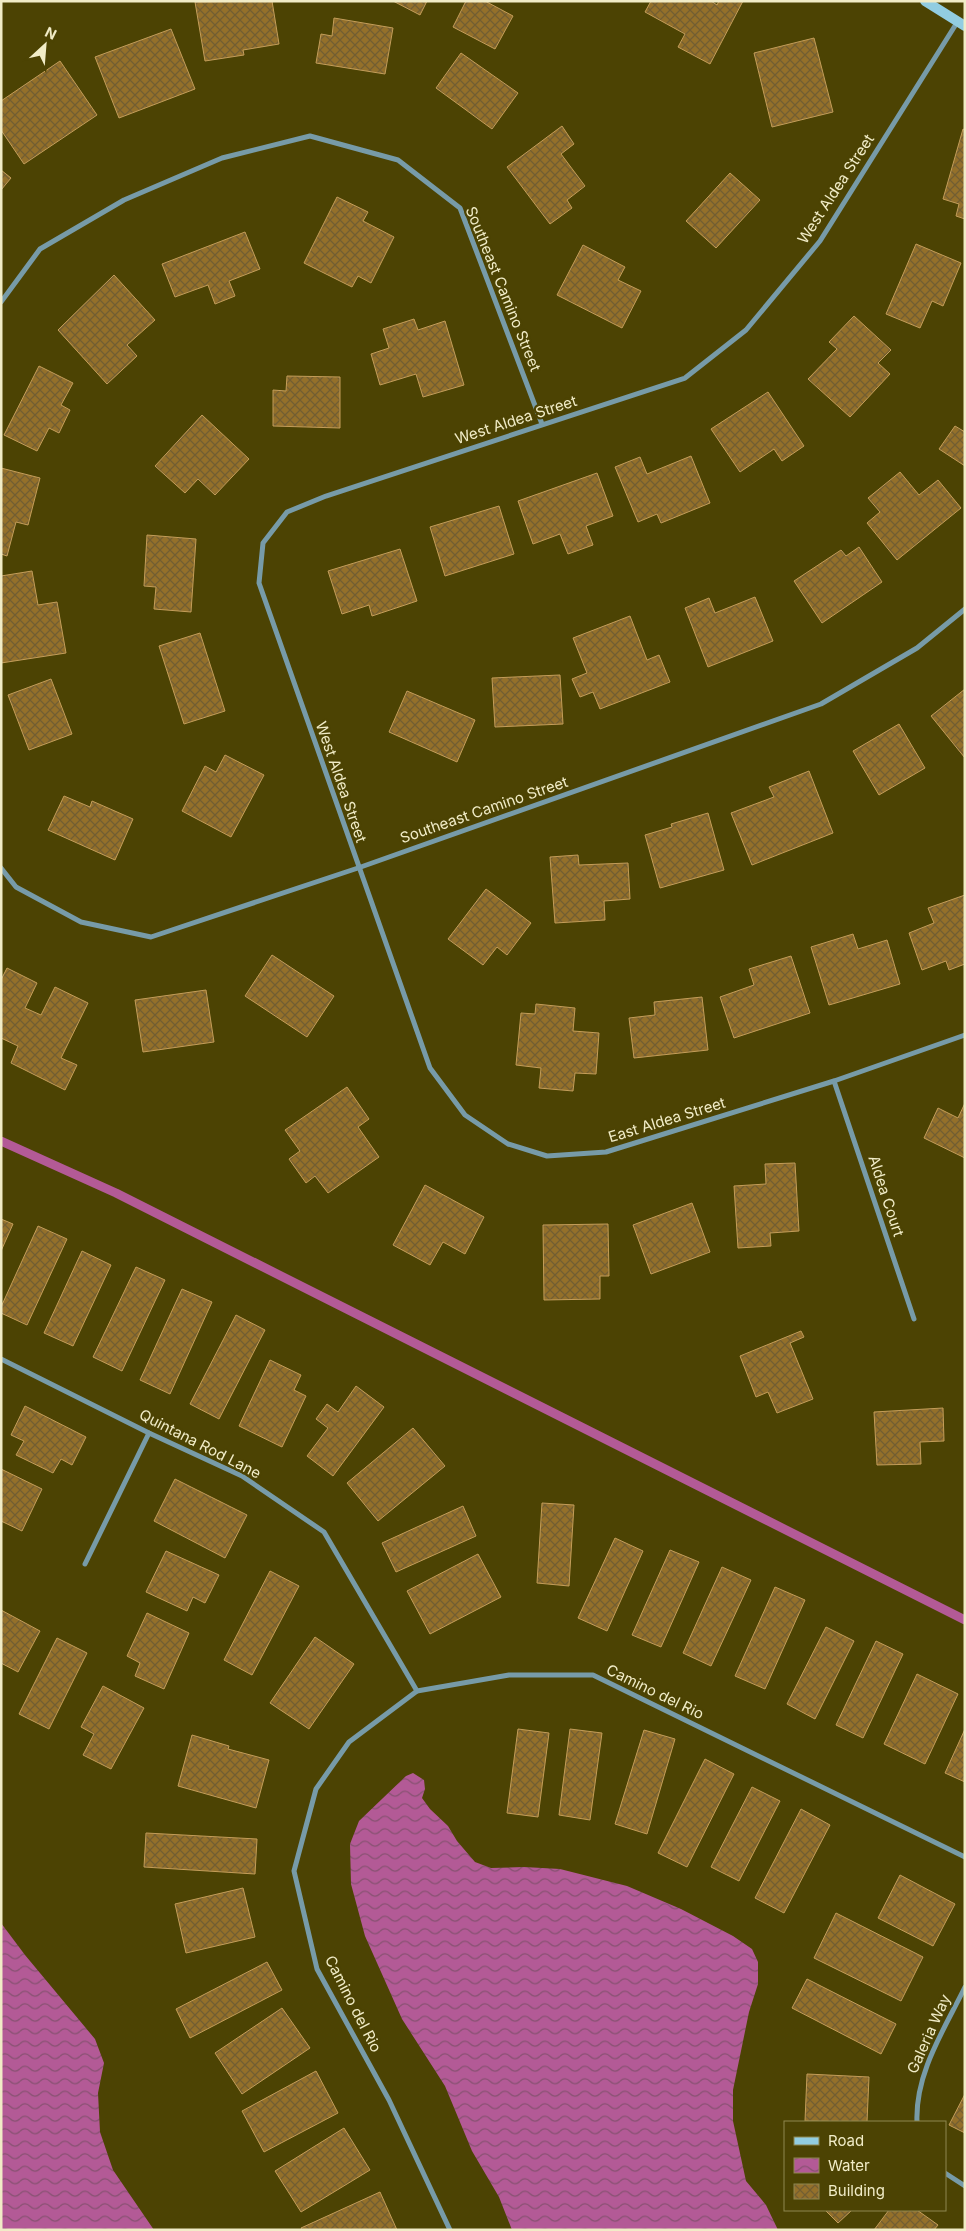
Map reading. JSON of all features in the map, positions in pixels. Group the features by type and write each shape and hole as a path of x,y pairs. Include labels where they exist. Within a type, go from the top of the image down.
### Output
{"main road":[{"path":"925,1 962,23"}],"street":[{"name":"West Aldea Street","path":"358,868 259,583 263,543 287,512 326,496 684,378 746,330 820,241 962,23"},
{"name":"Southeast Camino Street","path":"1,302 40,249 124,200 222,158 310,136 398,160 460,208 542,424"},
{"name":"Southeast Camino Street","path":"1,868 16,887 81,922 151,937 358,868 821,704 917,648 965,610"},
{"name":"East Aldea Street","path":"358,868 430,1068 465,1115 508,1144 547,1156 606,1152 834,1081 965,1035"},
{"name":"Aldea Court","path":"834,1081 914,1319"},
{"name":"Quintana Rod Lane","path":"1,1359 149,1433 242,1476 324,1532 417,1691"},
{"path":"85,1564 149,1433"},
{"name":"Camino del Rio","path":"450,2230 389,2100 317,1969 294,1871 316,1789 349,1742 417,1691 509,1675 593,1675 965,1857"},
{"name":"Galeria Way","path":"917,2121 916,2105 925,2068 965,1987"},
{"path":"946,2175 965,2186"}],"water":[{"path":"413,1773 424,1780 425,1789 422,1798 430,1809 448,1826 457,1841 475,1862 491,1868 560,1869 627,1886 681,1909 733,1936 752,1949 758,1962 758,1984 749,2012 733,2090 733,2121 746,2181 766,2205 778,2230 512,2230 499,2197 472,2151 445,2086 402,2019 365,1936 351,1884 350,1844 359,1821 406,1776"},
{"path":"1,1923 25,1955 95,2039 104,2063 98,2093 100,2132 113,2170 154,2230 1,2230"}],"building":[{"path":"272,1 279,44 243,50 244,55 205,61 195,2"},
{"path":"393,1 427,1 420,15"},
{"path":"466,1 485,1 513,16 495,49 453,27"},
{"path":"651,1 711,1 717,5 719,1 743,1 710,64 678,47 685,34 645,12"},
{"path":"334,18 393,28 385,74 316,63 321,34 332,36"},
{"path":"171,29 195,89 119,118 95,57"},
{"path":"814,38 833,112 772,127 754,53"},
{"path":"461,53 518,93 492,129 436,88"},
{"path":"60,61 97,115 24,164 1,130 1,101"},
{"path":"562,126 574,144 561,154 585,186 567,200 572,208 550,224 507,167"},
{"path":"963,129 965,130 965,219 956,216 959,204 943,199"},
{"path":"1,170 11,178 1,190"},
{"path":"730,173 760,200 716,248 686,221"},
{"path":"337,197 368,212 363,221 394,237 371,283 358,276 352,287 304,263"},
{"path":"245,232 260,269 229,281 235,296 215,304 208,285 175,297 162,264"},
{"path":"916,244 961,263 943,306 932,301 920,328 886,314"},
{"path":"583,245 625,267 618,280 641,291 622,328 557,295"},
{"path":"114,275 155,320 127,345 137,356 107,384 58,330"},
{"path":"854,316 891,350 878,363 890,374 850,417 808,379 837,349 829,342"},
{"path":"414,319 418,330 445,321 464,385 423,397 416,374 380,385 371,354 389,348 383,329"},
{"path":"39,366 73,383 61,405 70,410 59,433 49,428 37,451 4,435"},
{"path":"287,376 340,377 340,428 273,426 273,390 286,391"},
{"path":"768,392 804,446 782,461 774,449 740,472 711,429"},
{"path":"202,415 249,459 215,495 198,479 185,493 155,466"},
{"path":"955,426 965,432 965,466 939,449"},
{"path":"691,456 710,503 661,523 657,514 638,522 615,467 640,457 647,474"},
{"path":"1,468 40,478 28,525 16,522 7,556 1,554"},
{"path":"900,472 919,495 938,480 961,508 897,560 867,523 880,512 868,498"},
{"path":"597,473 613,516 586,526 593,545 568,554 560,534 533,544 518,501"},
{"path":"499,506 514,554 445,576 430,527"},
{"path":"147,535 196,539 191,612 154,609 156,587 144,586"},
{"path":"859,547 882,582 822,623 794,581 841,550 846,556"},
{"path":"400,549 417,601 372,616 369,605 342,614 328,571"},
{"path":"32,571 38,605 57,602 66,653 1,663 1,576"},
{"path":"755,597 773,641 708,667 685,608 709,598 715,613"},
{"path":"630,616 647,660 659,655 670,682 600,709 593,692 580,697 572,679 587,673 573,638"},
{"path":"200,633 225,711 184,724 159,646"},
{"path":"560,675 563,724 495,727 492,678"},
{"path":"51,679 72,734 29,750 8,695"},
{"path":"965,689 965,758 931,716"},
{"path":"407,691 475,720 457,762 389,732"},
{"path":"899,724 925,768 879,795 853,751"},
{"path":"225,755 264,775 231,837 182,811 205,766 216,772"},
{"path":"809,771 833,833 752,865 731,813 774,797 769,787"},
{"path":"64,796 90,807 92,801 133,819 115,860 48,830"},
{"path":"708,813 724,870 660,888 645,835 672,827 671,824"},
{"path":"578,855 579,865 628,863 630,899 604,901 605,920 555,923 550,857"},
{"path":"486,889 531,923 507,955 497,947 483,965 448,939"},
{"path":"965,895 965,964 949,970 946,961 922,970 909,933 934,923 928,908"},
{"path":"853,934 858,949 887,940 900,984 829,1005 811,947"},
{"path":"272,955 334,996 307,1037 245,996"},
{"path":"791,956 810,1013 734,1038 720,997 754,985 749,969"},
{"path":"7,968 37,983 25,1008 41,1015 55,987 88,1003 61,1058 77,1065 65,1090 11,1063 18,1046 1,1038 1,980"},
{"path":"206,990 214,1042 143,1052 135,1000"},
{"path":"702,997 708,1050 634,1058 629,1018 655,1015 654,1002"},
{"path":"536,1004 575,1008 573,1031 599,1033 596,1074 575,1073 573,1091 539,1088 541,1068 516,1065 521,1013 535,1014"},
{"path":"347,1087 369,1119 358,1127 379,1157 328,1193 315,1176 306,1183 289,1159 300,1151 285,1130"},
{"path":"965,1103 965,1158 924,1138 938,1108 958,1118"},
{"path":"795,1163 799,1231 770,1233 771,1246 738,1248 734,1186 766,1184 765,1164"},
{"path":"425,1185 484,1217 465,1254 443,1242 430,1265 393,1245"},
{"path":"692,1203 710,1252 651,1274 633,1225"},
{"path":"1,1219 13,1224 1,1251"},
{"path":"608,1224 609,1276 600,1276 600,1299 544,1300 543,1225"},
{"path":"38,1226 67,1239 27,1325 1,1313 1,1307"},
{"path":"82,1251 111,1265 73,1346 44,1333"},
{"path":"136,1267 165,1280 122,1371 93,1357"},
{"path":"182,1289 212,1302 170,1394 140,1380"},
{"path":"236,1315 265,1330 219,1419 190,1404"},
{"path":"801,1331 804,1337 790,1343 813,1399 777,1413 768,1392 756,1397 740,1356"},
{"path":"270,1360 301,1375 294,1390 306,1396 282,1447 239,1426"},
{"path":"356,1386 384,1407 333,1476 307,1456 328,1428 316,1419 327,1404 338,1412"},
{"path":"25,1406 86,1437 72,1465 61,1459 53,1473 16,1455 24,1441 11,1435"},
{"path":"943,1408 944,1441 920,1442 921,1464 877,1465 874,1412"},
{"path":"413,1428 445,1466 378,1521 347,1483"},
{"path":"1,1469 42,1489 22,1531 1,1521"},
{"path":"175,1479 247,1515 225,1558 154,1521"},
{"path":"542,1503 574,1505 569,1586 537,1583"},
{"path":"463,1506 476,1536 396,1572 382,1543"},
{"path":"615,1538 643,1551 607,1631 578,1618"},
{"path":"670,1550 699,1562 661,1647 632,1635"},
{"path":"166,1551 219,1575 205,1603 193,1597 187,1611 146,1592"},
{"path":"478,1554 501,1597 430,1634 407,1591"},
{"path":"722,1567 751,1580 711,1666 683,1653"},
{"path":"270,1571 299,1586 252,1675 224,1660"},
{"path":"775,1587 805,1600 765,1689 735,1676"},
{"path":"1,1610 40,1631 18,1672 1,1663"},
{"path":"147,1613 189,1633 164,1689 135,1676 140,1663 127,1656"},
{"path":"826,1627 854,1641 815,1719 787,1704"},
{"path":"315,1637 354,1664 309,1729 270,1703"},
{"path":"57,1638 87,1653 49,1729 19,1714"},
{"path":"876,1641 903,1654 863,1738 836,1725"},
{"path":"917,1674 958,1694 925,1764 884,1744"},
{"path":"103,1686 144,1708 111,1769 83,1755 94,1734 81,1727"},
{"path":"518,1729 549,1733 538,1817 507,1813"},
{"path":"570,1729 602,1733 590,1820 559,1815"},
{"path":"965,1729 965,1782 945,1773"},
{"path":"644,1730 675,1739 647,1834 615,1824"},
{"path":"192,1735 229,1746 228,1749 269,1760 256,1808 178,1786"},
{"path":"705,1759 734,1774 687,1867 658,1853"},
{"path":"752,1787 780,1801 739,1881 711,1867"},
{"path":"801,1809 830,1825 784,1913 755,1898"},
{"path":"146,1833 257,1839 255,1874 144,1867"},
{"path":"900,1875 955,1904 933,1946 878,1918"},
{"path":"243,1888 255,1937 186,1953 175,1904"},
{"path":"836,1913 923,1957 901,2001 814,1958"},
{"path":"267,1962 282,1990 190,2038 176,2009"},
{"path":"807,1979 896,2024 881,2054 792,2008"},
{"path":"282,2008 310,2048 242,2094 215,2053"},
{"path":"316,2071 338,2113 264,2152 242,2111"},
{"path":"807,2074 869,2077 867,2121 805,2121"},
{"path":"965,2094 965,2133 949,2125"},
{"path":"344,2128 370,2170 301,2212 275,2171"},
{"path":"380,2192 397,2230 302,2230 301,2228"},
{"path":"826,2211 851,2211 838,2223"},
{"path":"888,2211 918,2211 938,2225 934,2230 874,2230"}],"waterway":[{"path":"1,1141 116,1193 965,1620"}]}
